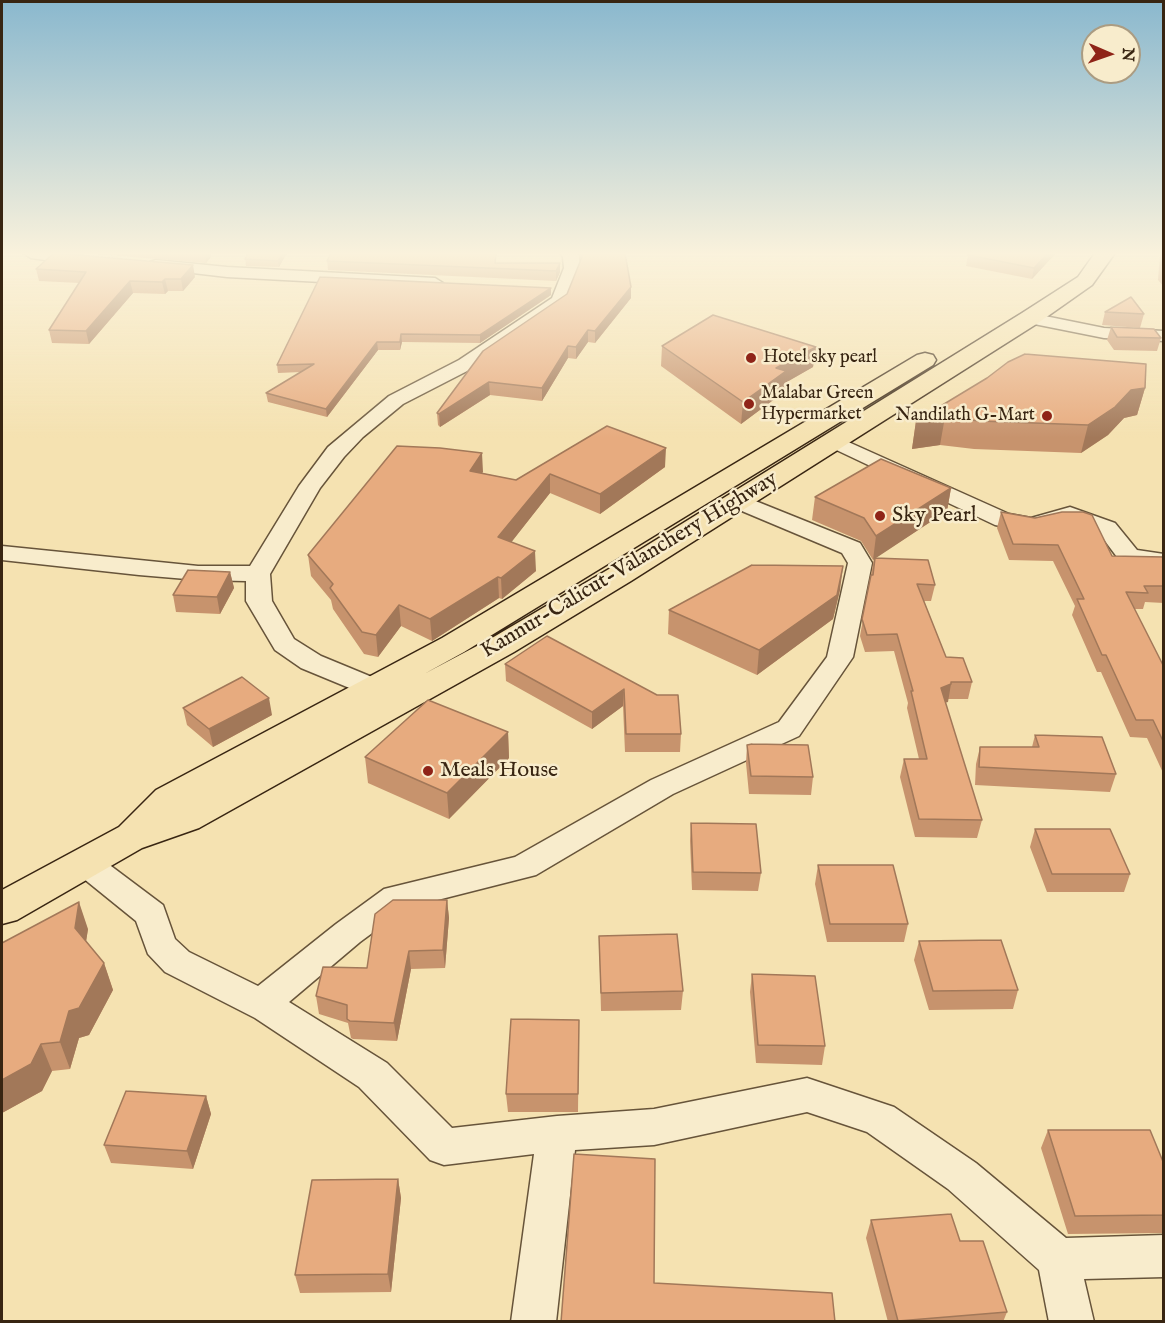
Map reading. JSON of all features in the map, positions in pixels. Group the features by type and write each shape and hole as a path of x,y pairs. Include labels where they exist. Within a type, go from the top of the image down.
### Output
{"highway":[{"name":"Kannur-Calicut-Valanchery Highway","path":"2,909 128,838 185,819 388,694 528,600 911,367 992,327 1009,315"},
{"name":"Kannur-Calicut-Valanchery Highway","path":"388,694 503,645 835,442 1035,315"}],"street":[{"path":"388,694 311,662 284,644 259,601 258,574 310,486 336,452 356,433 396,400 466,364 502,337 540,315"},
{"path":"1030,318 1104,333 1164,336"},
{"path":"835,442 1004,520 1032,525 1070,514 1107,528 1129,556 1164,561"},
{"path":"260,1005 348,933 396,898 524,867 662,787 789,729 840,657 860,563 852,548 738,501"},
{"path":"2,553 162,570 258,574"},
{"path":"84,862 151,914 160,945 177,962 267,1007 373,1075 444,1147 557,1134 654,1127 807,1095 880,1119 962,1176 1058,1259 1072,1322"},
{"path":"533,1322 557,1134"},
{"path":"1058,1259 1164,1256"}],"building":[{"path":"59,315 100,315 86,331 49,330"},
{"path":"302,315 511,315 480,335 401,334 400,342 377,342 326,409 266,393 314,364 277,365"},
{"path":"536,315 608,315 595,331 588,330 576,347 568,346 542,388 489,382 439,414 437,413 483,351"},
{"path":"713,315 816,347 776,368 786,371 743,402 662,346"},
{"path":"1111,327 1154,329 1161,338 1117,337"},
{"path":"1025,354 1146,364 1145,388 1131,390 1115,407 1088,425 980,421 945,417 916,421 987,378 1008,362"},
{"path":"607,426 666,448 600,494 550,474 498,537 535,551 501,578 498,577 430,619 399,605 376,635 362,632 330,588 333,584 308,555 397,446 482,453 470,471 516,480"},
{"path":"881,459 951,488 876,536 864,518 815,497"},
{"path":"1001,512 1035,518 1062,512 1083,512 1092,515 1112,556 1164,557 1164,586 1144,586 1148,593 1126,592 1164,667 1164,743 1153,720 1136,720 1106,655 1102,655 1077,599 1084,599 1058,545 1013,544"},
{"path":"875,558 928,560 935,585 917,584 946,657 963,658 972,682 951,682 941,688 982,820 919,819 904,759 927,759 911,691 913,691 897,634 867,635 862,619"},
{"path":"752,565 843,566 837,595 759,650 669,610"},
{"path":"188,570 230,572 217,597 173,595"},
{"path":"547,636 657,695 678,695 681,734 626,734 624,689 592,712 505,664"},
{"path":"242,677 269,698 209,729 183,708"},
{"path":"428,700 508,732 447,793 365,757"},
{"path":"1035,735 1102,737 1116,774 979,767 980,747 1039,747"},
{"path":"747,745 808,745 813,777 751,776"},
{"path":"691,823 756,824 761,873 693,872"},
{"path":"1035,829 1110,829 1130,874 1052,874"},
{"path":"818,865 893,865 908,924 830,924"},
{"path":"393,900 447,900 443,950 409,951 394,1023 350,1021 347,1019 347,1005 316,996 323,967 367,968 375,914"},
{"path":"79,902 75,928 104,963 79,1008 69,1011 60,1042 41,1044 31,1064 2,1080 2,943"},
{"path":"677,934 683,991 601,993 599,936"},
{"path":"1001,940 1018,990 933,991 919,941"},
{"path":"752,974 815,976 825,1046 758,1045"},
{"path":"511,1019 579,1020 578,1094 506,1094"},
{"path":"126,1091 206,1096 187,1151 104,1145"},
{"path":"1048,1130 1150,1130 1164,1164 1164,1215 1075,1216"},
{"path":"574,1154 655,1159 654,1283 832,1293 835,1322 561,1322"},
{"path":"398,1179 388,1274 295,1275 312,1180"},
{"path":"951,1214 960,1241 983,1241 1007,1312 898,1321 871,1220"}],"place":[{"name":"Hotel sky pearl","path":"751,358"},
{"name":"Malabar Green Hypermarket","path":"749,404"},
{"name":"Nandilath G-Mart","path":"1047,416"},
{"name":"Sky Pearl","path":"880,516"},
{"name":"Meals House","path":"428,771"}]}
